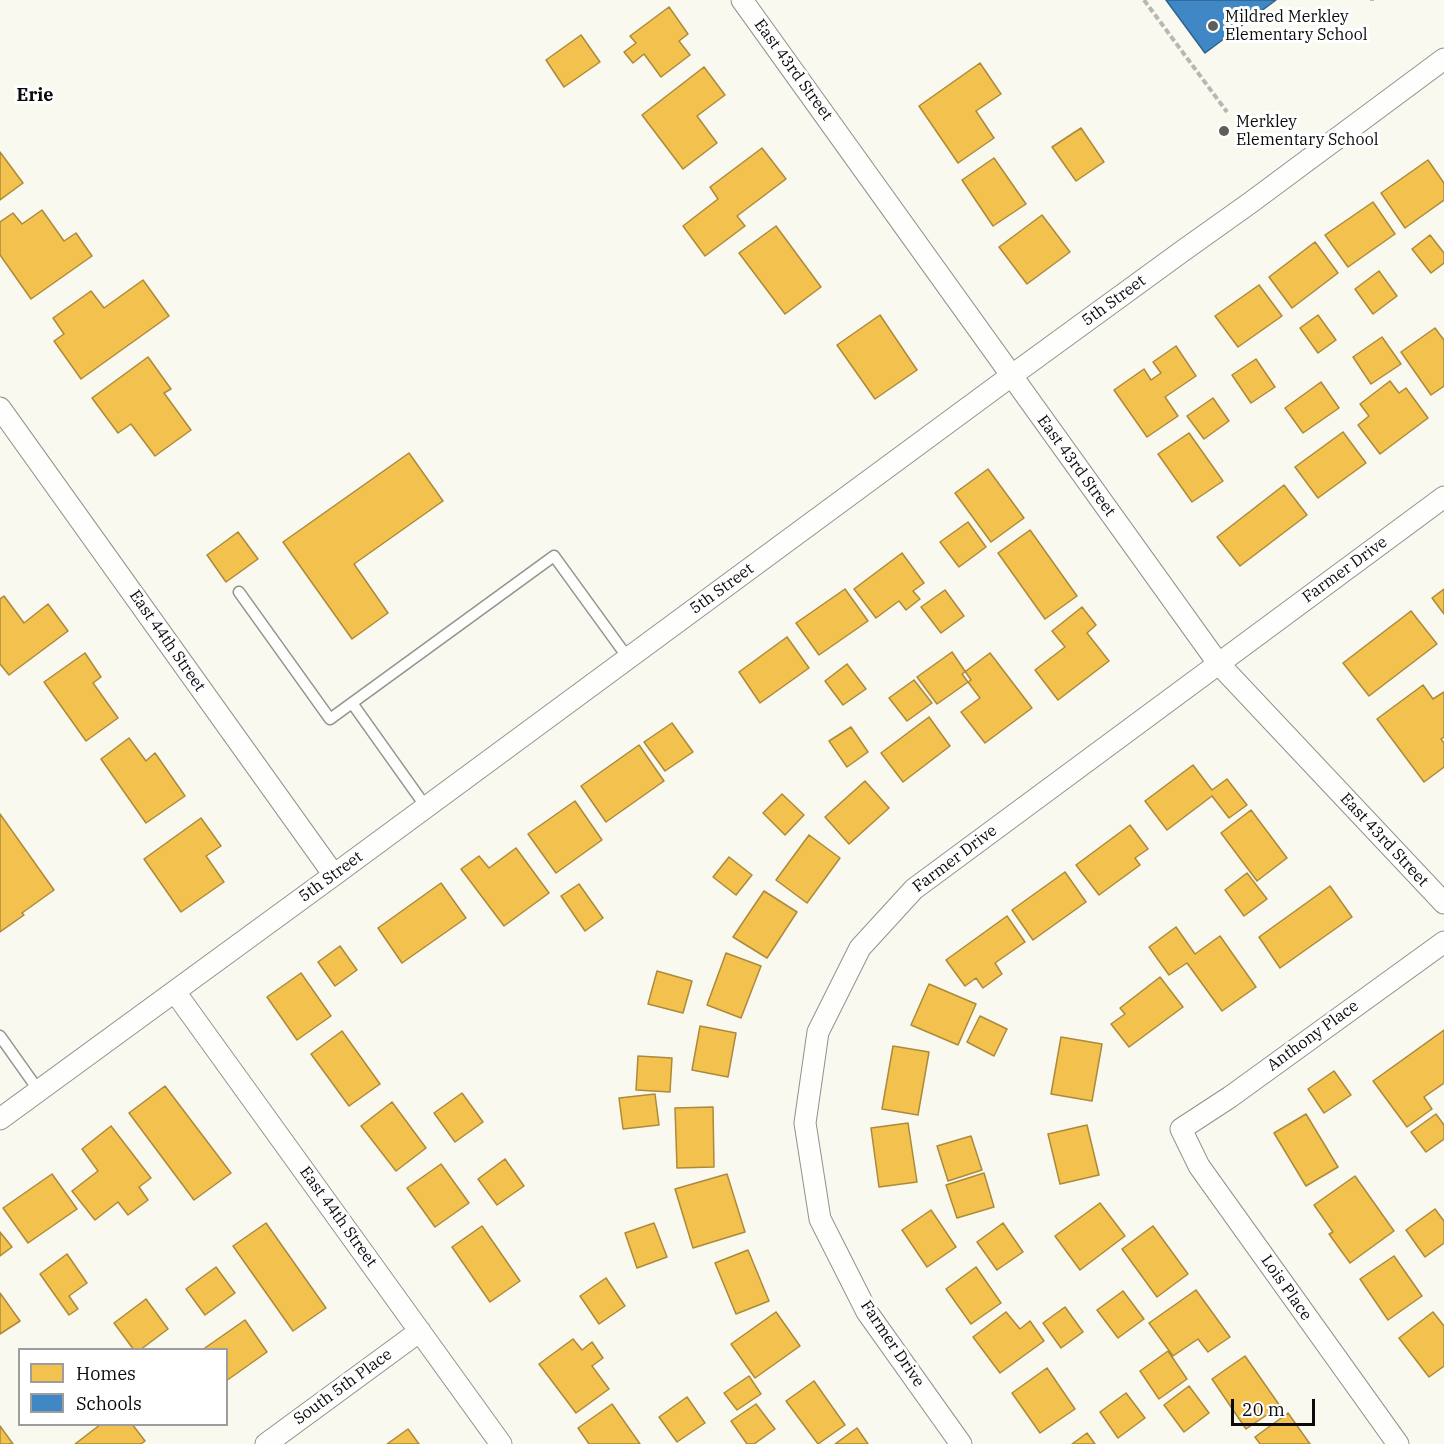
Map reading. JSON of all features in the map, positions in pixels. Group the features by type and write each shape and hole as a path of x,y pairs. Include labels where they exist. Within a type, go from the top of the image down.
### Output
{"street":[{"name":"East 43rd Street","path":"742,0 1218,663 1444,903"},
{"name":"5th Street","path":"0,1119 1011,376 1251,203 1444,59"},
{"name":"East 44th Street","path":"0,408 334,875"},
{"name":"Farmer Drive","path":"961,1444 867,1312 820,1218 805,1123 818,1032 860,948 914,889 1444,497"},
{"name":"Anthony Place","path":"1181,1129 1230,1097 1444,942"},
{"name":"East 44th Street","path":"175,992 501,1444"},
{"name":"Lois Place","path":"1181,1129 1200,1166 1398,1444"},
{"name":"South 5th Place","path":"266,1444 420,1330"}],"lane":[{"path":"238,592 330,719 554,556 628,658"},
{"path":"352,703 426,807"},
{"path":"0,1036 39,1091"}],"path":[{"path":"1144,0 1227,112"}],"building: Homes":[{"path":"669,7 688,34 679,41 690,55 661,77 644,54 633,63 624,52 636,43 630,36"},
{"path":"581,35 600,62 564,87 546,60"},
{"path":"980,63 1001,94 976,111 994,138 958,163 919,106"},
{"path":"704,67 725,95 697,116 717,143 683,169 642,115"},
{"path":"1081,128 1104,162 1076,181 1052,147"},
{"path":"762,148 786,179 737,216 745,226 705,256 683,226 718,199 710,187"},
{"path":"0,152 23,183 0,200"},
{"path":"994,158 1026,204 993,226 962,180"},
{"path":"1428,160 1444,183 1444,200 1405,228 1381,193"},
{"path":"1373,202 1395,234 1348,267 1325,235"},
{"path":"42,210 64,241 76,233 92,256 31,299 0,255 0,222 13,213 22,224"},
{"path":"1042,215 1070,252 1027,284 999,247"},
{"path":"776,226 821,287 785,314 739,253"},
{"path":"1430,235 1444,253 1444,263 1431,273 1412,249"},
{"path":"1315,242 1338,273 1292,308 1269,277"},
{"path":"1379,271 1397,296 1373,314 1355,289"},
{"path":"143,280 169,316 81,379 54,341 64,334 53,318 91,291 104,308"},
{"path":"1259,285 1282,316 1238,347 1215,316"},
{"path":"880,315 917,370 875,399 837,345"},
{"path":"1318,315 1336,340 1318,353 1300,328"},
{"path":"1435,328 1444,340 1444,386 1431,395 1401,352"},
{"path":"1382,337 1401,364 1371,384 1353,357"},
{"path":"1176,346 1196,376 1165,397 1178,416 1147,437 1114,390 1144,369 1151,380 1161,373 1153,362"},
{"path":"148,357 171,389 164,393 191,430 155,456 131,424 118,433 92,398"},
{"path":"1256,359 1275,387 1251,403 1232,375"},
{"path":"1390,381 1399,393 1406,388 1428,418 1380,454 1358,425 1369,416 1360,404"},
{"path":"1321,382 1339,408 1303,433 1285,408"},
{"path":"1213,398 1229,421 1204,439 1187,416"},
{"path":"1343,432 1366,463 1318,498 1295,467"},
{"path":"1189,433 1223,481 1192,502 1158,454"},
{"path":"409,453 443,501 354,564 388,613 352,639 283,542"},
{"path":"988,469 1024,518 991,542 955,493"},
{"path":"1284,485 1307,515 1240,566 1217,537"},
{"path":"968,522 986,547 959,567 940,542"},
{"path":"1030,530 1077,596 1045,619 998,553"},
{"path":"238,532 258,559 226,582 207,555"},
{"path":"902,553 924,583 913,591 920,599 906,610 899,601 876,618 854,589"},
{"path":"845,589 868,621 819,655 796,623"},
{"path":"1444,589 1444,614 1432,598"},
{"path":"945,590 964,616 941,633 921,607"},
{"path":"4,596 24,623 48,604 68,631 9,675 0,664 0,599"},
{"path":"1082,607 1096,625 1087,633 1109,661 1058,700 1035,670 1065,647 1052,631"},
{"path":"1411,611 1437,644 1369,696 1343,663"},
{"path":"787,637 809,668 760,703 739,672"},
{"path":"952,652 971,680 937,704 917,677"},
{"path":"85,653 101,677 93,683 118,718 86,741 44,682"},
{"path":"990,653 1032,708 985,743 961,712 980,698 962,674"},
{"path":"847,664 866,689 843,705 825,681"},
{"path":"914,680 932,703 907,721 889,698"},
{"path":"1423,685 1433,699 1444,692 1444,737 1441,739 1444,743 1444,767 1424,782 1377,719"},
{"path":"929,717 950,746 903,782 881,753"},
{"path":"672,723 693,752 665,771 644,742"},
{"path":"851,727 868,752 847,767 829,741"},
{"path":"129,738 146,761 155,753 185,796 146,823 101,759"},
{"path":"639,745 664,781 606,822 581,786"},
{"path":"1193,765 1212,790 1227,779 1247,805 1229,818 1212,796 1167,830 1145,801"},
{"path":"865,781 889,808 849,844 825,817"},
{"path":"782,794 804,815 785,835 763,813"},
{"path":"575,801 602,840 556,873 528,834"},
{"path":"1251,810 1287,858 1257,881 1221,833"},
{"path":"0,814 54,890 0,932"},
{"path":"201,818 221,846 206,856 224,882 181,912 144,859"},
{"path":"1130,825 1148,849 1135,858 1140,865 1099,895 1076,865"},
{"path":"809,835 840,858 807,903 776,880"},
{"path":"516,848 549,893 504,926 461,869 479,856 489,868"},
{"path":"729,857 752,875 736,895 713,877"},
{"path":"1065,872 1086,902 1033,940 1012,910"},
{"path":"1247,873 1267,899 1244,916 1225,890"},
{"path":"441,883 466,918 402,963 378,928"},
{"path":"579,884 603,918 585,931 561,896"},
{"path":"1330,886 1352,917 1280,968 1259,937"},
{"path":"764,891 797,912 767,958 733,937"},
{"path":"1007,916 1025,942 995,963 1002,974 983,988 976,978 965,986 946,960"},
{"path":"1176,927 1195,954 1220,936 1256,987 1222,1011 1187,963 1169,975 1149,947"},
{"path":"340,946 357,970 335,986 318,962"},
{"path":"726,953 761,966 741,1018 707,1005"},
{"path":"657,971 692,981 683,1013 648,1004"},
{"path":"301,973 331,1016 297,1040 267,997"},
{"path":"1160,977 1183,1007 1129,1047 1111,1024 1125,1014 1120,1008"},
{"path":"929,984 976,1004 958,1045 911,1025"},
{"path":"980,1016 1007,1029 994,1056 967,1042"},
{"path":"700,1026 736,1033 728,1077 692,1070"},
{"path":"1444,1030 1444,1083 1424,1097 1432,1109 1407,1127 1373,1081"},
{"path":"342,1031 380,1084 349,1106 311,1054"},
{"path":"1061,1037 1102,1044 1092,1101 1051,1094"},
{"path":"893,1046 929,1052 918,1115 882,1109"},
{"path":"638,1056 672,1058 670,1092 636,1090"},
{"path":"1334,1071 1351,1095 1324,1113 1308,1089"},
{"path":"165,1086 231,1173 194,1200 129,1113"},
{"path":"462,1093 483,1122 455,1142 434,1113"},
{"path":"655,1094 659,1125 623,1129 619,1098"},
{"path":"392,1102 426,1148 396,1171 361,1126"},
{"path":"713,1107 714,1167 677,1168 675,1108"},
{"path":"1306,1114 1338,1167 1306,1186 1274,1133"},
{"path":"1436,1114 1444,1125 1444,1139 1426,1152 1411,1132"},
{"path":"908,1123 917,1182 879,1187 871,1128"},
{"path":"1087,1125 1099,1175 1060,1184 1048,1134"},
{"path":"111,1126 151,1178 139,1187 148,1200 128,1215 118,1202 95,1220 72,1191 98,1171 82,1149"},
{"path":"971,1136 982,1170 948,1181 937,1146"},
{"path":"505,1159 524,1186 497,1205 478,1179"},
{"path":"441,1164 469,1203 435,1227 407,1188"},
{"path":"984,1173 994,1207 957,1218 946,1185"},
{"path":"52,1174 77,1209 28,1243 3,1208"},
{"path":"727,1174 745,1232 693,1248 675,1189"},
{"path":"1355,1176 1394,1231 1350,1263 1329,1234 1333,1232 1314,1205"},
{"path":"1100,1203 1125,1236 1080,1270 1055,1236"},
{"path":"1435,1209 1444,1221 1444,1243 1425,1257 1406,1230"},
{"path":"931,1210 956,1247 927,1267 902,1230"},
{"path":"266,1223 326,1308 293,1331 233,1246"},
{"path":"654,1223 667,1257 637,1268 625,1233"},
{"path":"1003,1223 1023,1252 997,1270 977,1242"},
{"path":"482,1226 520,1281 490,1302 452,1247"},
{"path":"1153,1226 1188,1274 1157,1297 1122,1249"},
{"path":"0,1232 12,1247 0,1256"},
{"path":"748,1250 769,1301 736,1314 715,1263"},
{"path":"67,1254 87,1283 69,1296 78,1309 69,1315 40,1274"},
{"path":"1394,1256 1422,1296 1388,1320 1360,1279"},
{"path":"216,1267 235,1293 205,1315 186,1289"},
{"path":"976,1267 1001,1303 971,1324 946,1289"},
{"path":"606,1278 625,1306 599,1324 580,1296"},
{"path":"1196,1290 1230,1337 1208,1352 1198,1339 1173,1356 1149,1323"},
{"path":"1123,1291 1144,1319 1118,1338 1097,1310"},
{"path":"0,1293 20,1321 0,1334"},
{"path":"146,1299 168,1329 143,1348 133,1348 114,1323"},
{"path":"1065,1307 1083,1332 1061,1348 1043,1323"},
{"path":"776,1312 800,1346 755,1378 731,1344"},
{"path":"1006,1312 1020,1329 1030,1321 1044,1341 1000,1373 973,1337"},
{"path":"1433,1312 1444,1326 1444,1366 1429,1377 1399,1338"},
{"path":"245,1320 267,1352 228,1380 228,1348 205,1348"},
{"path":"573,1339 582,1350 592,1342 603,1358 592,1366 609,1389 576,1413 539,1364"},
{"path":"1168,1351 1187,1379 1159,1399 1140,1371"},
{"path":"1245,1356 1280,1406 1246,1429 1212,1379"},
{"path":"1047,1368 1075,1409 1040,1433 1012,1393"},
{"path":"749,1376 761,1394 737,1410 724,1393"},
{"path":"814,1381 845,1425 818,1444 786,1401"},
{"path":"1189,1386 1209,1413 1184,1432 1164,1405"},
{"path":"1126,1393 1145,1418 1118,1438 1100,1412"},
{"path":"687,1397 705,1423 677,1442 659,1417"},
{"path":"612,1404 640,1444 589,1444 578,1428"},
{"path":"756,1404 775,1429 754,1444 747,1444 731,1421"},
{"path":"1288,1413 1310,1444 1260,1444 1255,1437"},
{"path":"0,1426 13,1444 0,1444"},
{"path":"98,1426 134,1426 145,1441 141,1444 75,1444"},
{"path":"857,1428 868,1444 835,1444"},
{"path":"408,1429 419,1444 387,1444"},
{"path":"1087,1433 1095,1444 1072,1444"}],"building: Schools":[{"name":"Mildred Merkley Elementary School","path":"1166,0 1276,0 1205,53"}],"place":[{"name":"Mildred Merkley Elementary School","path":"1213,26"},
{"name":"Merkley Elementary School","path":"1224,131"}],"district":[{"name":"Erie","path":"35,96"}]}
